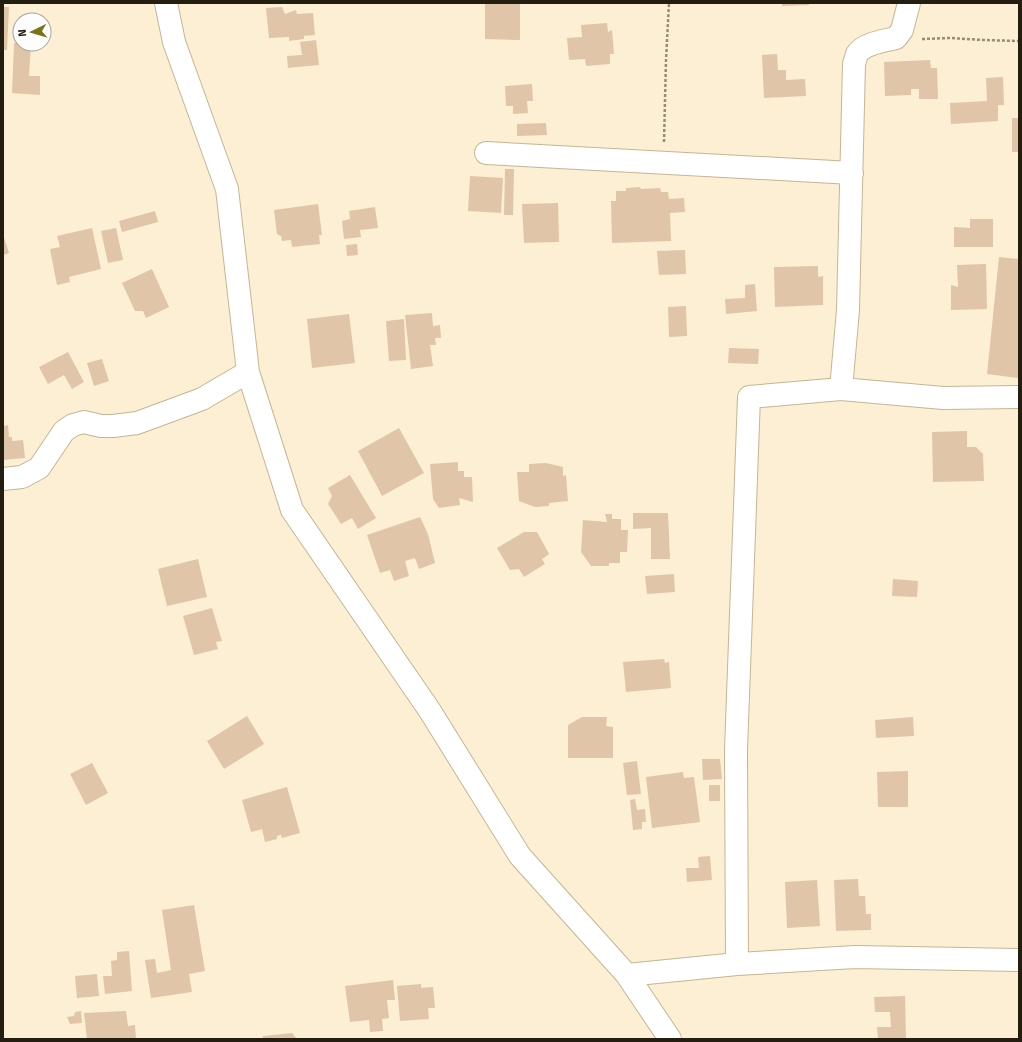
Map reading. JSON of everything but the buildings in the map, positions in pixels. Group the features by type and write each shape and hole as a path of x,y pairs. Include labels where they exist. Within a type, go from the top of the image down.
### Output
{"street":[{"path":"166,3 174,42 227,189 248,372 292,510 430,711 520,856 627,975 670,1039"},
{"path":"841,389 848,310 854,64 858,53 867,46 896,38 902,30 909,3"},
{"path":"486,154 852,173"},
{"path":"3,480 22,477 39,468 64,431 73,425 84,422 101,426 137,423 202,399 248,372"},
{"path":"737,964 736,750 749,397 841,389 943,398 1019,397"},
{"path":"627,975 737,964 855,957 1019,960"}],"path":[{"path":"664,163 666,60 669,3"},
{"path":"896,38 911,40 950,38 1019,41"}]}
